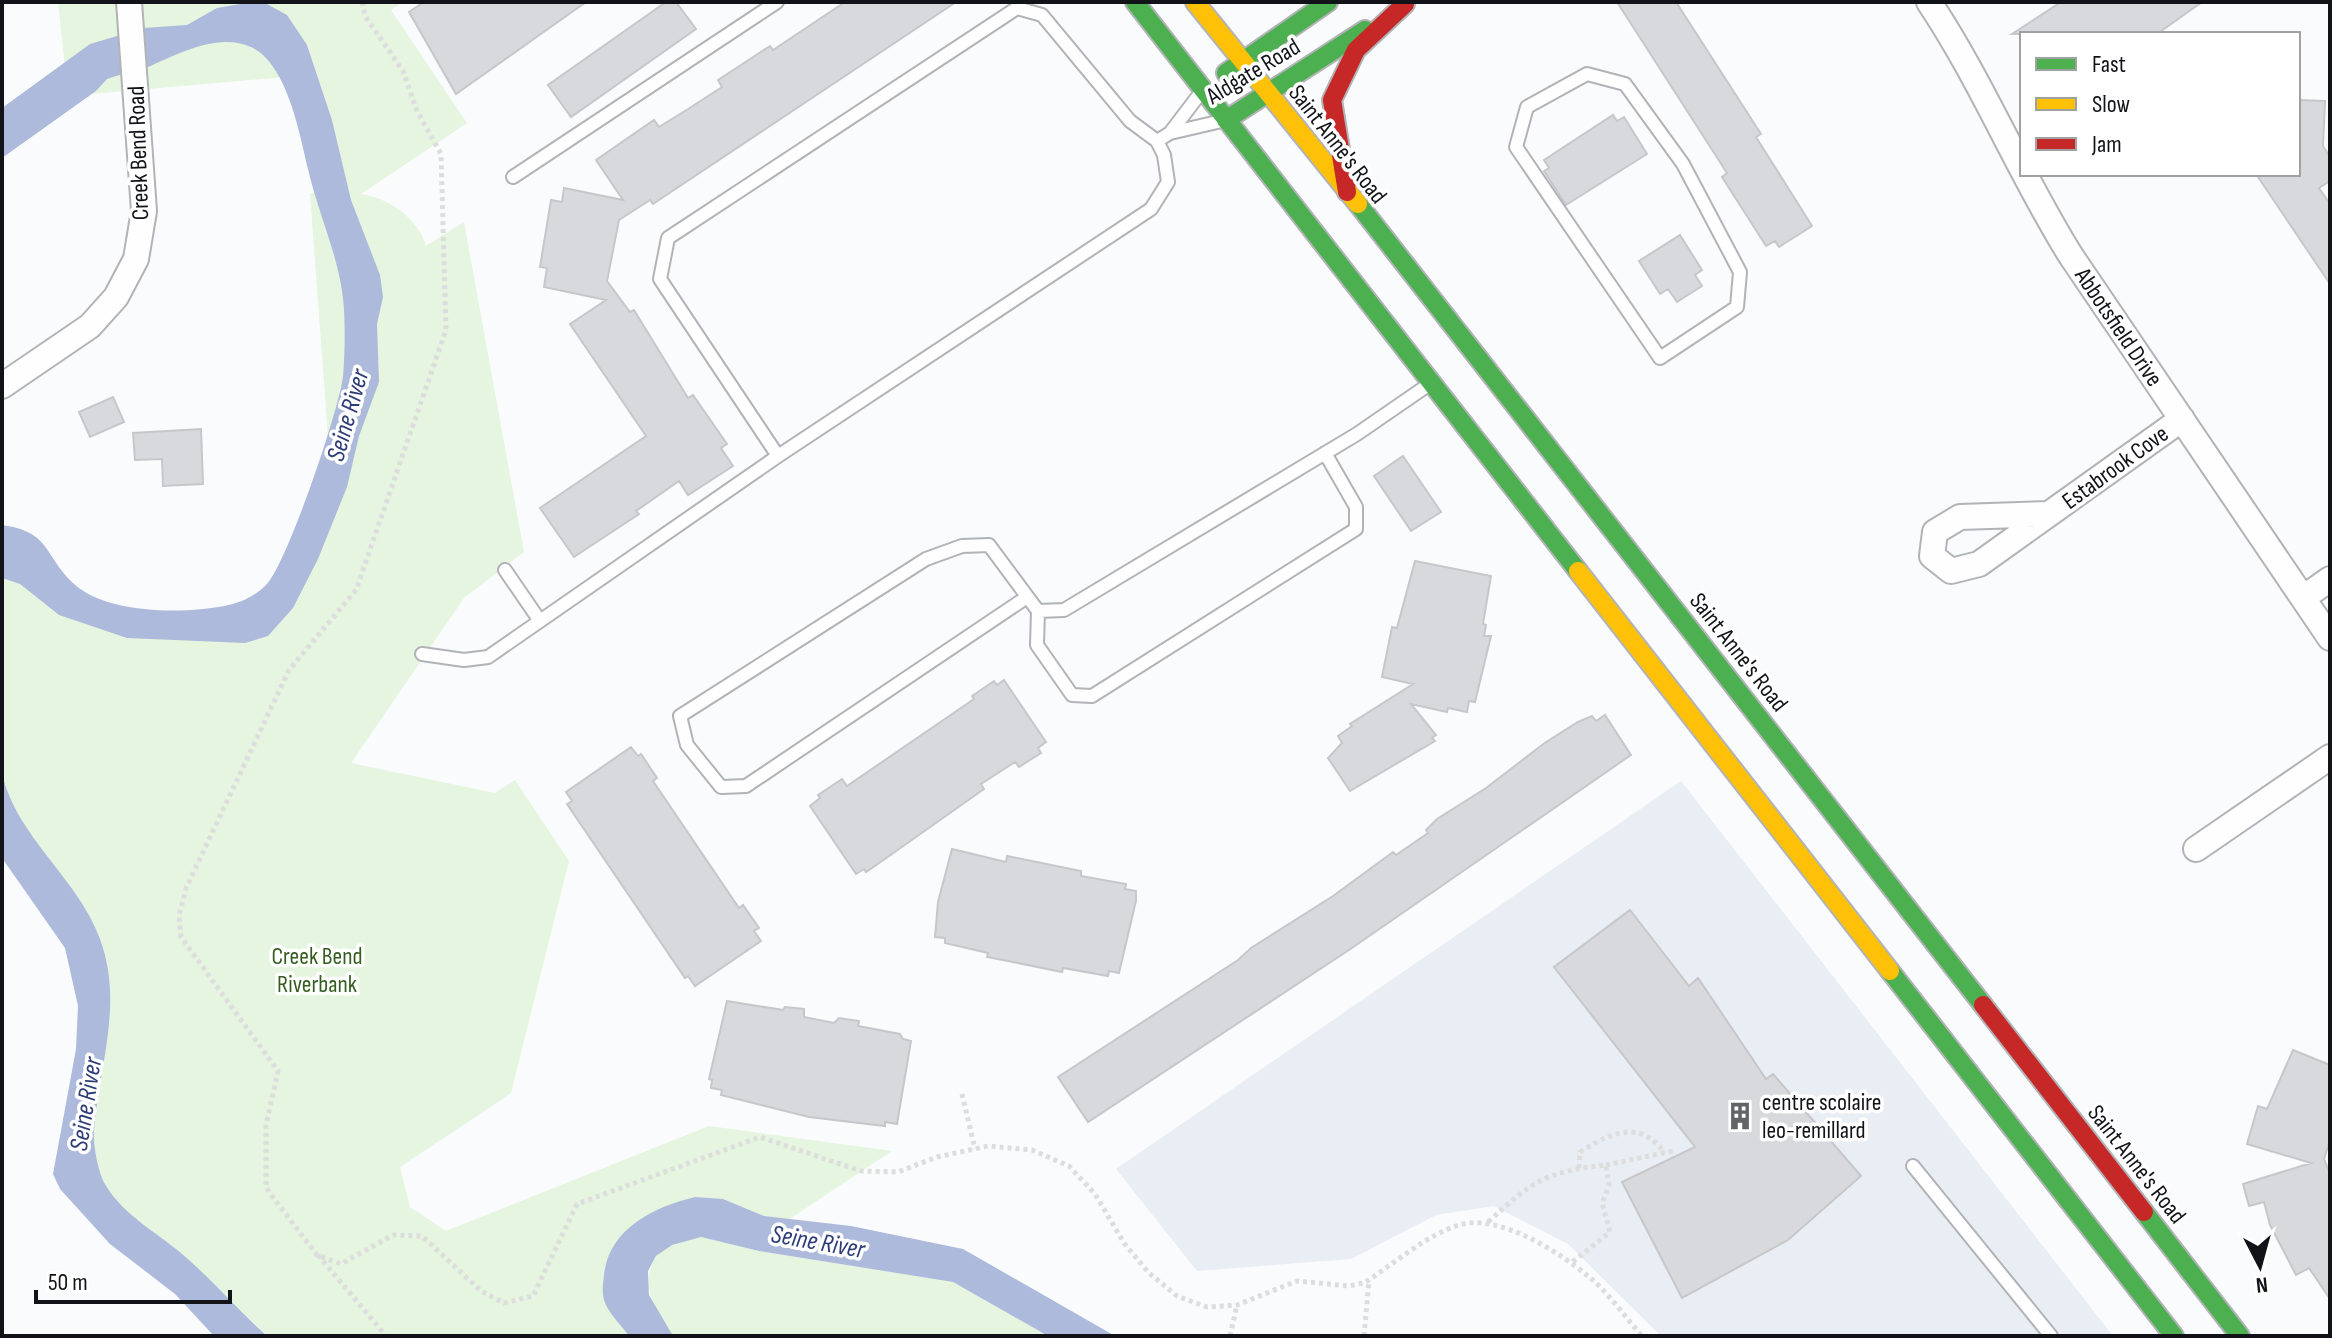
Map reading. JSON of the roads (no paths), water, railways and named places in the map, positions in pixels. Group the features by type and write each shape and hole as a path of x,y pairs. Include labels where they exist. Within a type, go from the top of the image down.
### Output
{"main road":[{"path":"1135,2 2174,1336"},
{"name":"Saint Anne's Road","path":"1195,2 1348,197 1458,329 2240,1336"},
{"name":"Aldgate Road","path":"1203,90 1328,2"},
{"path":"1348,197 1332,100 1356,50 1407,3"},
{"name":"Aldgate Road","path":"1226,120 1407,3"}],"street":[{"name":"Creek Bend Road","path":"2,386 90,326 116,297 136,259 144,211 129,2"},
{"name":"Abbotsfield Drive","path":"1941,6 2020,167"},
{"name":"Abbotsfield Drive","path":"2024,176 2037,201 2330,638"},
{"name":"Estabrook Cove","path":"2049,514 2182,419"},
{"path":"2303,598 2330,579"},
{"path":"2196,849 2330,757"}],"lane":[{"path":"513,177 777,2"},
{"path":"422,654 464,660 488,657 778,456 1151,209 1168,182 1164,155 1157,141 1130,121 1042,15 1017,8 668,238 660,279 778,456"},
{"path":"1587,74 1625,84 1683,164 1740,272 1737,307 1660,358 1516,147 1527,107 1587,74"},
{"name":"Aldgate Road","path":"1170,133 1203,90"},
{"name":"Aldgate Road","path":"1170,133 1226,120"},
{"path":"1157,141 1170,133"},
{"path":"1038,611 1064,610 1325,453 1431,383"},
{"path":"1027,597 746,786 721,787 687,745 680,716 926,559 962,546 989,545 1038,611 1037,645 1072,695 1092,696 1356,529 1356,507 1325,453"},
{"path":"505,570 540,621"},
{"path":"1913,1166 2051,1336"}],"water":[{"name":"Seine River","path":"265,3 287,15 307,45 332,120 351,200 380,275 383,297 377,324 379,382 359,436 347,487 318,559 293,608 268,636 245,643 127,638 59,615 20,584 2,578 2,525 30,533 45,546 73,583 104,601 145,609 207,609 236,603 257,592 266,585 286,548 311,484 340,393 345,334 339,273 290,101 274,68 251,47 225,42 198,46 143,69 107,79 96,91 2,158 2,108 90,44 144,28 187,25 217,8"},
{"name":"Seine River","path":"2,774 21,819 90,917 107,963 110,1011 94,1131 96,1158 102,1179 122,1206 189,1260 267,1336 214,1336 175,1294 110,1244 60,1189 53,1174 76,1049 78,1006 65,948 2,858"},
{"name":"Seine River","path":"695,1197 723,1199 764,1216 851,1226 963,1249 1115,1336 1048,1336 953,1282 759,1251 701,1237 672,1245 656,1256 648,1271 649,1295 673,1336 629,1336 604,1301 603,1282 608,1258 615,1244 636,1222 664,1207"}],"place":[{"name":"centre scolaire leo-remillard","path":"1740,1116"}],"park label":[{"name":"Creek Bend Riverbank","path":"317,970"}]}
